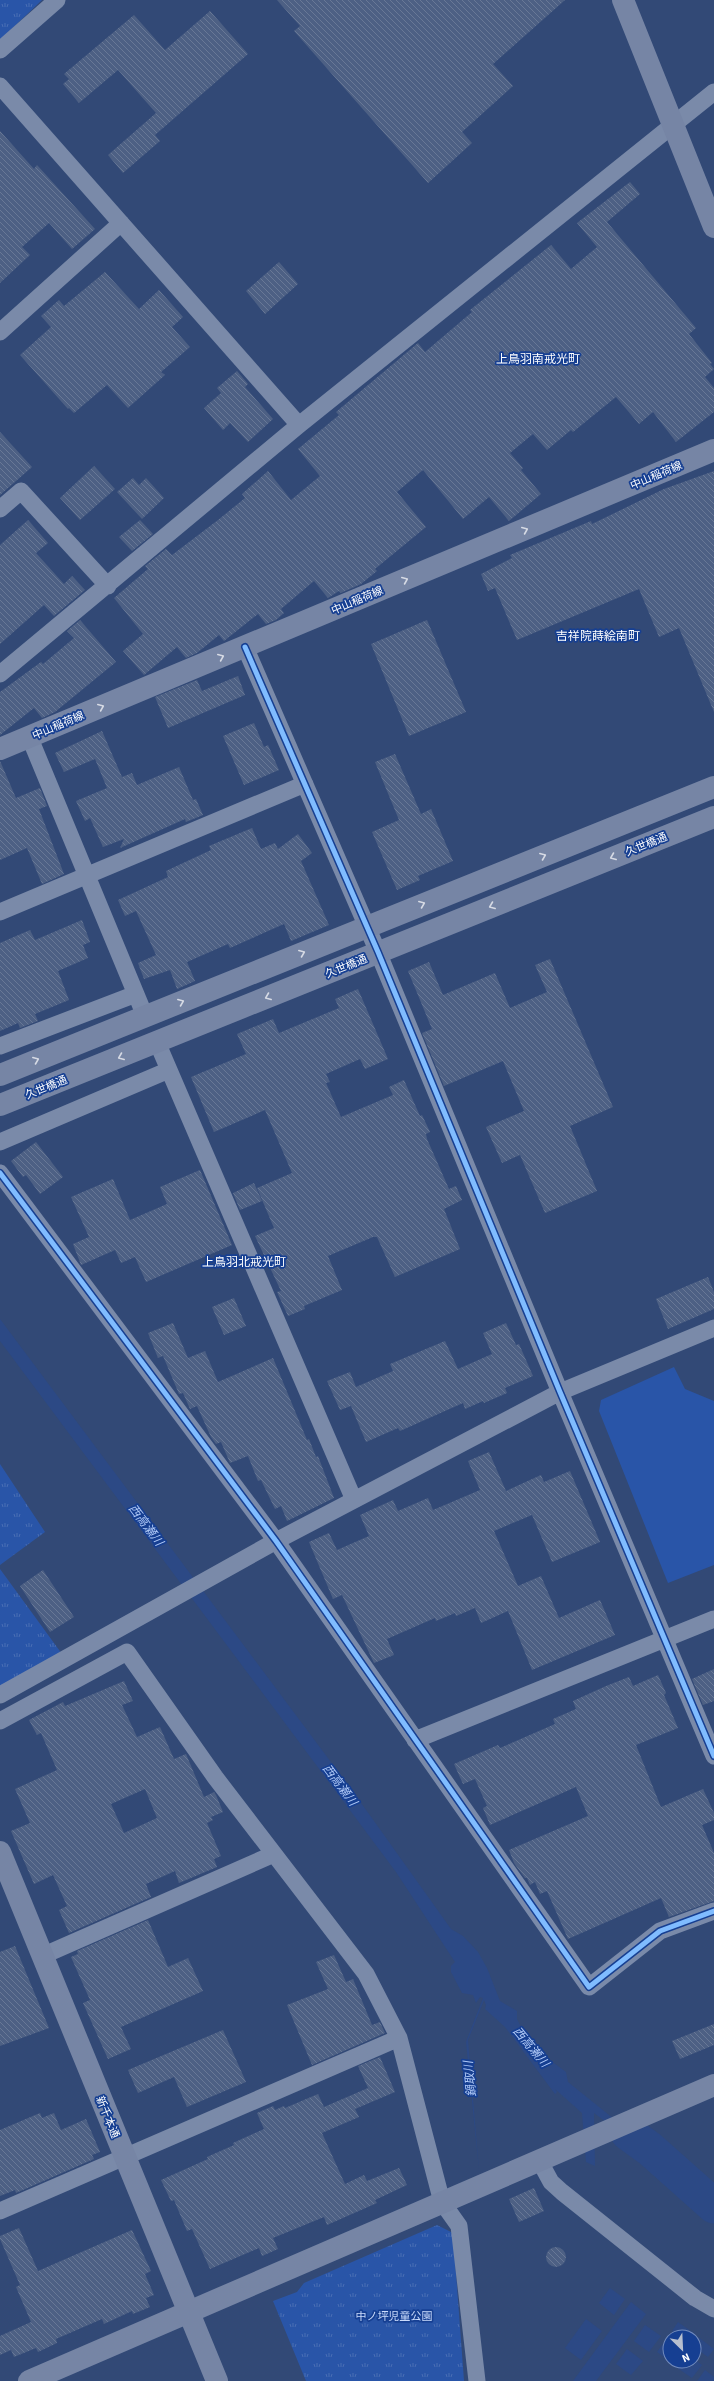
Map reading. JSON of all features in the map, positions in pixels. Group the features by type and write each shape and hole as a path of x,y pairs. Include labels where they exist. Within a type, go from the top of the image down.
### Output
{"street":[{"path":"0,50 57,0"},
{"path":"624,0 714,227"},
{"path":"0,86 299,425"},
{"path":"2,670 108,586 299,425 674,126 714,92"},
{"path":"0,332 121,223"},
{"name":"中山稲荷線","path":"0,749 714,450"},
{"path":"0,509 21,491 108,586"},
{"path":"245,647 378,952 560,1392 714,1756"},
{"path":"29,736 145,1016"},
{"path":"0,912 305,784"},
{"path":"0,1075 714,787"},
{"name":"久世橋通","path":"0,1106 714,817"},
{"path":"0,1046 136,994"},
{"path":"157,1042 354,1500"},
{"path":"0,1142 169,1070"},
{"path":"0,1173 276,1542 589,1987 660,1931 714,1911"},
{"path":"0,1695 151,1613 276,1542 560,1392 714,1328"},
{"path":"415,1740 714,1619"},
{"path":"0,1721 127,1652 215,1776 366,1974 399,2038 452,2197 459,2226 477,2381"},
{"name":"新千本通","path":"0,1852 217,2381"},
{"path":"42,1956 274,1854"},
{"path":"0,2211 399,2038"},
{"path":"28,2381 714,2085"},
{"path":"539,2160 551,2182 562,2192 695,2298 714,2309"}],"green space":[{"path":"0,0 42,0 0,40"},
{"path":"674,1367 685,1389 714,1401 714,1565 668,1583 599,1411 601,1400"},
{"path":"0,1464 45,1532 0,1565"},
{"path":"0,1569 62,1654 0,1689"},
{"name":"中ノ坪児童公園","path":"437,2225 453,2233 464,2381 306,2381 273,2301 297,2292 304,2283"}],"water":[{"name":"鍋取川","path":"0,1319 354,1793 451,1929 463,1936 478,1952 487,1968 500,2001 517,2011 517,2019 521,2027 547,2058 566,2072 568,2082 666,2161 663,2166 714,2208 714,2211 647,2153 594,2113 595,2166 586,2162 582,2113 555,2089 557,2092 555,2094 505,2027 485,2009 486,2005 484,2000 468,2040 479,2170 466,2042 483,1998 480,1997 476,2003 473,1995 462,1993 451,1972 451,1966 455,1962 396,1872 0,1341"},
{"path":"610,2288 625,2299 614,2315 599,2303"},
{"path":"631,2302 646,2314 596,2381 573,2381"},
{"path":"586,2319 602,2331 581,2360 565,2348"},
{"path":"678,2322 688,2329 673,2329"},
{"path":"645,2325 661,2336 649,2352 634,2341"},
{"path":"702,2340 714,2349 708,2357 702,2353"},
{"path":"662,2345 662,2356 657,2352"},
{"path":"627,2349 643,2361 631,2375 616,2364"},
{"path":"679,2369 699,2369 692,2378"},
{"path":"705,2370 714,2377 714,2381 697,2381"}],"building":[{"path":"277,0 565,0 493,64 513,86 462,132 472,143 428,183 294,31 300,26"},
{"path":"210,11 248,54 155,135 160,141 123,173 108,155 156,113 118,70 79,103 63,84 69,79 64,74 134,15 165,50"},
{"path":"0,131 34,169 37,165 95,229 72,249 49,223 22,247 30,255 0,283"},
{"path":"630,182 640,194 607,222 696,328 689,334 712,363 710,364 714,369 705,377 714,388 714,412 676,442 653,412 639,424 616,397 573,432 571,430 547,450 533,434 510,453 523,468 521,470 541,494 509,521 489,497 463,519 423,470 397,492 426,527 375,569 377,571 361,584 341,593 339,591 328,598 314,581 281,609 284,613 276,620 266,624 258,614 224,641 219,635 197,653 186,658 177,647 144,675 123,651 143,634 114,598 148,569 145,566 166,549 172,555 218,520 245,498 242,494 268,471 291,500 320,476 298,449 339,415 336,412 418,343 425,352 472,312 470,310 551,245 571,269 597,247 577,223"},
{"path":"279,262 298,284 265,314 246,291"},
{"path":"105,272 139,309 159,290 183,317 172,327 190,347 161,372 165,375 128,408 107,385 74,413 69,408 68,409 20,355 51,327 41,316 59,300 64,306"},
{"path":"237,371 248,384 245,387 273,419 248,442 230,423 223,430 204,408 221,393 217,388"},
{"path":"0,432 32,467 0,495"},
{"path":"94,466 115,489 80,520 60,498"},
{"path":"714,471 714,712 679,628 659,637 639,589 517,640 495,588 488,591 481,574 512,558 510,555 591,521 592,524 664,489"},
{"path":"133,478 139,485 146,478 164,498 142,519 117,492"},
{"path":"28,520 48,543 36,553 64,584 72,576 85,590 54,616 44,605 0,644 0,545"},
{"path":"140,520 153,534 132,551 119,537"},
{"path":"80,620 116,662 55,712 42,718 34,708 0,735 0,692 41,662 43,664 74,638 67,631"},
{"path":"427,620 466,712 409,736 371,644"},
{"path":"238,676 245,695 168,728 155,697 197,680 202,691"},
{"path":"254,723 264,747 268,745 279,770 244,785 223,736"},
{"path":"102,731 122,777 132,773 137,785 179,767 193,800 196,799 203,815 186,822 185,819 120,848 124,839 103,847 90,818 85,821 76,801 107,788 95,759 64,772 55,753"},
{"path":"395,754 421,814 431,809 453,861 418,876 420,880 397,890 372,832 399,820 375,762"},
{"path":"0,761 16,798 40,788 47,806 39,809 64,874 42,884 27,848 0,860"},
{"path":"252,828 261,849 275,843 278,849 298,834 312,853 301,861 329,925 291,941 284,924 230,948 228,944 187,962 195,981 177,989 170,970 144,979 138,963 156,955 136,911 125,916 118,900 168,877 166,871 211,850 209,846"},
{"path":"82,920 90,942 83,945 88,958 58,971 69,1000 35,1014 38,1021 20,1028 18,1023 0,1031 0,943 30,930 35,940"},
{"path":"550,959 613,1107 570,1126 597,1191 545,1213 520,1155 502,1163 486,1127 524,1111 503,1061 444,1086 422,1033 432,1029 408,971 429,962 443,995 495,973 510,1008 547,992 535,965"},
{"path":"358,989 388,1059 365,1069 360,1059 326,1074 330,1082 326,1083 341,1117 393,1095 389,1087 404,1080 420,1116 422,1115 430,1132 426,1134 427,1139 449,1189 456,1186 462,1200 444,1209 460,1249 395,1277 377,1237 373,1237 328,1256 342,1290 304,1306 305,1309 288,1316 277,1292 281,1291 255,1236 274,1228 257,1188 292,1173 265,1110 214,1132 191,1077 246,1054 237,1034 273,1019 279,1033 339,1008 335,999"},
{"path":"36,1142 63,1177 40,1194 26,1175 23,1177 11,1161"},
{"path":"200,1170 232,1245 146,1282 135,1257 121,1263 115,1250 81,1265 73,1244 89,1237 71,1197 113,1179 130,1220 167,1204 160,1187"},
{"path":"254,1183 262,1201 240,1210 233,1193"},
{"path":"708,1277 714,1292 714,1309 668,1329 656,1299"},
{"path":"234,1298 246,1326 224,1335 212,1307"},
{"path":"173,1323 188,1358 205,1351 218,1382 273,1358 307,1440 309,1439 316,1457 318,1456 334,1498 287,1521 281,1506 275,1509 261,1480 258,1481 248,1456 230,1463 221,1442 216,1444 211,1437 197,1406 190,1409 183,1393 179,1394 163,1356 158,1358 148,1333"},
{"path":"506,1323 516,1345 519,1344 533,1376 505,1388 507,1393 484,1403 483,1401 465,1409 463,1403 400,1431 398,1428 366,1442 351,1406 340,1410 327,1381 350,1372 356,1387 393,1371 390,1364 445,1341 458,1369 492,1354 483,1333"},
{"path":"489,1452 506,1491 541,1475 544,1482 570,1471 600,1542 552,1562 532,1515 494,1531 518,1586 541,1576 559,1618 600,1600 615,1635 532,1670 508,1611 481,1623 475,1608 456,1616 455,1613 436,1621 435,1618 387,1639 394,1655 374,1663 342,1595 333,1599 309,1542 329,1533 337,1550 369,1536 360,1515 393,1500 398,1511 428,1498 433,1510 480,1490 468,1461"},
{"path":"43,1570 74,1617 50,1632 20,1586"},
{"path":"714,1669 714,1701 703,1705 692,1679"},
{"path":"658,1675 666,1693 664,1695 678,1728 636,1745 661,1807 703,1789 714,1813 714,1820 702,1825 714,1853 714,1901 669,1917 661,1898 568,1939 547,1891 540,1894 535,1882 530,1885 527,1878 525,1878 514,1863 509,1850 588,1816 576,1787 490,1825 483,1808 487,1806 475,1779 463,1784 454,1764 498,1745 500,1748 555,1724 553,1719 576,1709 573,1701 606,1686 629,1677 633,1686"},
{"path":"124,1681 133,1701 122,1705 137,1737 160,1727 174,1759 186,1754 204,1797 214,1792 223,1812 211,1817 213,1820 207,1823 221,1856 214,1859 217,1867 179,1883 175,1871 146,1884 151,1897 69,1933 59,1910 67,1906 53,1875 34,1884 11,1831 30,1823 15,1789 57,1770 41,1733 37,1735 29,1720 63,1702 65,1706","holes":["145,1789 157,1818 124,1833 111,1804"]},
{"path":"148,1920 168,1967 188,1958 203,1991 121,2027 131,2049 108,2059 83,2003 90,2000 71,1957 78,1954 77,1951"},
{"path":"15,1946 49,2028 0,2046 0,1952"},
{"path":"334,1955 346,1982 353,1979 372,2025 380,2022 385,2033 312,2065 287,2005 328,1989 316,1962"},
{"path":"714,2024 714,2045 680,2059 672,2041"},
{"path":"223,2030 246,2082 187,2107 174,2077 138,2093 128,2070"},
{"path":"380,2057 395,2092 355,2109 359,2117 322,2133 345,2184 364,2175 367,2181 399,2168 407,2185 375,2200 377,2203 327,2225 324,2217 273,2238 278,2249 262,2256 259,2248 210,2269 192,2229 187,2231 174,2200 171,2201 161,2180 208,2159 207,2157 234,2145 233,2143 264,2129 257,2113 273,2106 275,2110 284,2106 285,2108 318,2094 324,2107 368,2088 358,2066"},
{"path":"40,2113 42,2118 54,2113 61,2130 86,2119 100,2152 92,2155 94,2159 16,2193 15,2190 0,2196 0,2130"},
{"path":"534,2188 544,2211 519,2222 509,2199"},
{"path":"19,2228 38,2271 132,2230 151,2271 145,2274 154,2295 146,2298 150,2307 133,2314 132,2311 104,2324 102,2319 56,2339 57,2343 38,2352 36,2348 14,2357 11,2350 0,2355 0,2336 31,2322 16,2287 20,2285 0,2239 0,2236"},
{"path":"556,2247 563,2250 566,2257 563,2264 556,2267 549,2264 546,2257 549,2250"}],"waterway":[{"name":"西高瀬川","path":"628,2133 650,2149 714,2206"}],"cycle path":[{"path":"245,647 378,952 560,1392 714,1756"},
{"path":"0,1173 276,1541 589,1987 660,1931 714,1911"}],"district":[{"name":"上鳥羽南戒光町","path":"538,359"},
{"name":"吉祥院蒔絵南町","path":"598,636"},
{"name":"上鳥羽北戒光町","path":"244,1262"}]}
